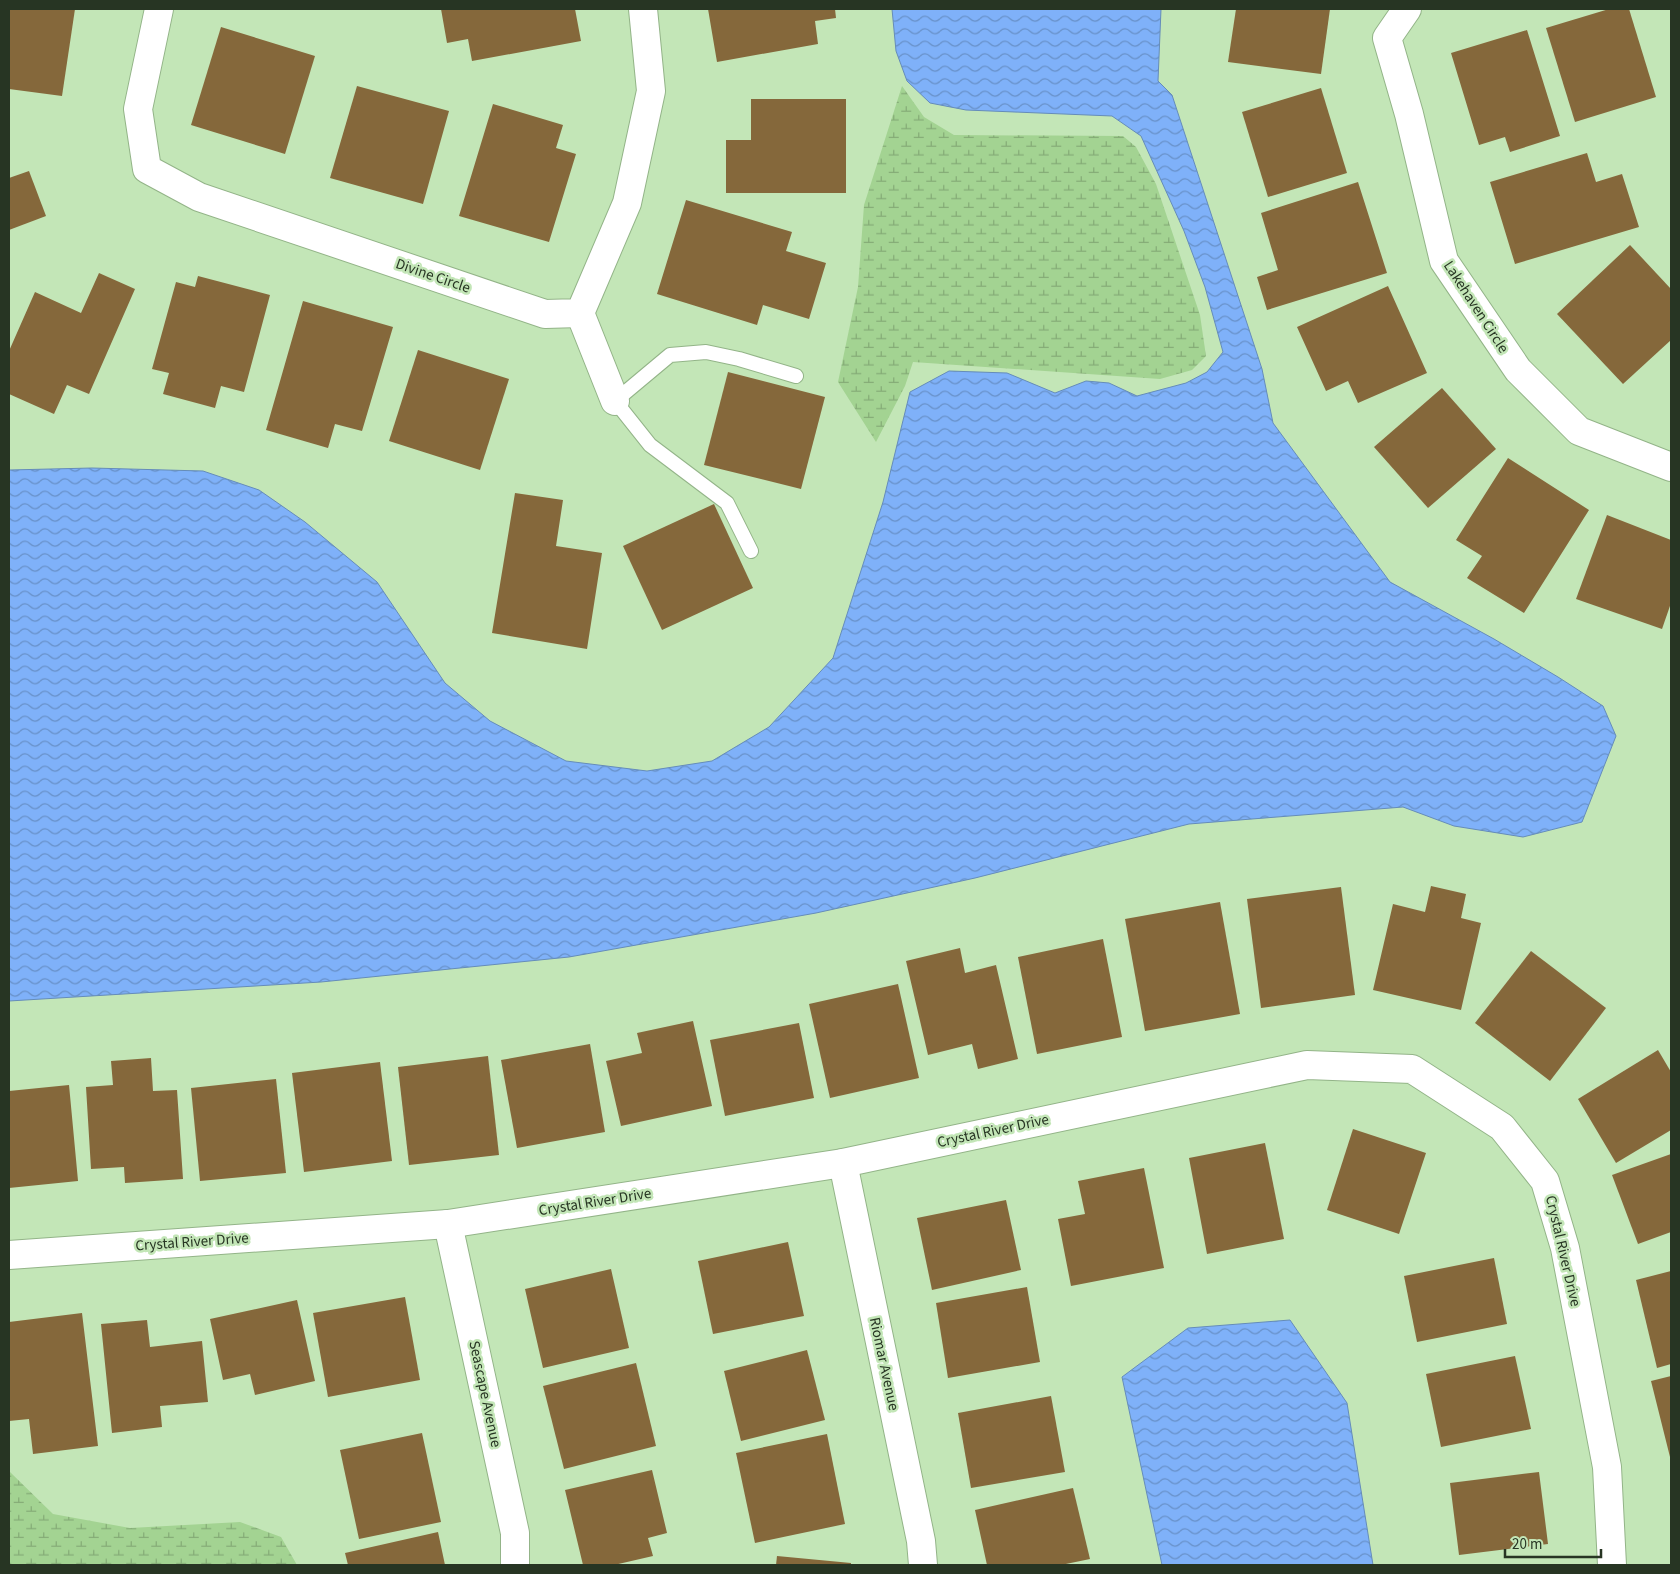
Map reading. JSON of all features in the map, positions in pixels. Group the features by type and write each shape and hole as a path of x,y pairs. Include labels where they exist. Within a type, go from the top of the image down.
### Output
{"street":[{"name":"Divine Circle","path":"160,9 138,109 147,169 199,197 545,314 580,313"},
{"path":"615,401 580,313 627,204 651,91 643,9"},
{"name":"Lakehaven Circle","path":"1407,9 1387,38 1444,260 1518,370 1579,431 1671,467"},
{"name":"Crystal River Drive","path":"9,1255 448,1224 843,1163 1307,1064 1412,1069 1502,1126 1545,1181 1565,1248 1607,1467 1612,1565"},
{"name":"Riomar Avenue","path":"843,1163 921,1541 923,1565"},
{"name":"Seascape Avenue","path":"448,1224 515,1533 514,1565"}],"lane":[{"path":"752,551 727,503 650,444 615,401 670,355 706,352 739,359 796,376"}],"green space":[{"path":"902,86 924,117 954,135 1123,136 1136,147 1156,184 1200,315 1206,356 1192,370 1160,379 913,362 905,386 876,442 838,382 858,287 864,205"},
{"path":"9,1471 53,1514 130,1528 240,1522 281,1537 297,1565 9,1565"}],"water":[{"path":"892,9 1161,9 1158,81 1172,95 1262,369 1273,423 1390,582 1494,639 1603,706 1616,736 1582,822 1523,837 1454,826 1403,807 1189,824 975,878 816,913 569,957 321,982 9,1001 9,470 92,468 203,471 259,490 305,522 377,582 445,683 490,721 566,761 647,771 712,761 769,727 833,658 883,502 910,392 949,371 1007,373 1055,393 1086,381 1109,383 1137,396 1186,383 1207,372 1223,352 1205,287 1184,231 1141,136 1112,116 966,110 930,103 907,81 896,51"},
{"path":"1290,1320 1347,1403 1373,1565 1162,1565 1122,1377 1188,1328"}],"building":[{"path":"9,9 75,9 62,96 9,89"},
{"path":"441,9 575,9 581,41 472,61 468,39 447,43"},
{"path":"708,9 835,9 836,18 815,21 818,44 717,62"},
{"path":"1236,9 1330,9 1321,74 1228,62"},
{"path":"1609,9 1629,9 1656,97 1575,122 1546,28"},
{"path":"221,27 315,56 285,154 191,125"},
{"path":"1527,30 1560,136 1510,152 1505,137 1479,145 1451,53"},
{"path":"357,86 449,111 423,204 330,178"},
{"path":"1321,88 1347,173 1268,197 1242,112"},
{"path":"751,99 846,99 846,193 726,193 726,140 751,140"},
{"path":"493,104 563,125 556,148 576,154 549,242 459,216"},
{"path":"1587,153 1596,182 1622,174 1639,227 1515,264 1490,182"},
{"path":"29,171 46,216 9,230 9,178"},
{"path":"1358,182 1387,273 1267,310 1257,277 1278,270 1261,213"},
{"path":"686,200 792,232 786,251 826,263 809,319 763,305 757,325 657,294"},
{"path":"1630,245 1671,289 1671,340 1623,384 1557,314"},
{"path":"99,273 135,289 89,394 67,385 54,414 9,394 9,351 35,292 81,313"},
{"path":"198,276 270,295 244,392 221,386 215,408 163,394 169,373 152,369 176,282 195,287"},
{"path":"1388,286 1427,373 1358,403 1348,381 1326,391 1297,327"},
{"path":"303,301 393,327 362,431 335,424 328,448 266,430"},
{"path":"418,350 509,379 480,470 389,441"},
{"path":"728,372 825,397 801,489 704,465"},
{"path":"1442,388 1496,449 1428,508 1374,447"},
{"path":"1508,458 1589,510 1524,613 1467,578 1482,556 1456,540"},
{"path":"515,493 563,500 556,546 602,553 587,649 492,633"},
{"path":"714,504 753,588 662,630 623,546"},
{"path":"1607,515 1671,540 1671,603 1662,629 1576,599"},
{"path":"1431,886 1466,894 1461,918 1481,923 1461,1010 1373,990 1393,904 1425,912"},
{"path":"1341,887 1355,995 1261,1008 1247,899"},
{"path":"1220,902 1240,1014 1145,1031 1125,919"},
{"path":"1103,939 1122,1037 1037,1054 1018,957"},
{"path":"960,948 965,973 996,965 1018,1059 978,1069 972,1044 928,1055 906,961"},
{"path":"1531,951 1606,1008 1550,1081 1475,1023"},
{"path":"898,984 919,1078 830,1098 809,1004"},
{"path":"693,1021 712,1106 621,1126 606,1061 642,1053 637,1033"},
{"path":"799,1023 814,1098 725,1116 710,1040"},
{"path":"590,1044 605,1132 517,1148 501,1060"},
{"path":"1658,1050 1671,1072 1671,1130 1616,1163 1578,1099"},
{"path":"488,1056 499,1155 409,1165 398,1067"},
{"path":"151,1058 153,1091 177,1090 183,1179 125,1183 124,1167 91,1169 86,1087 113,1085 111,1061"},
{"path":"380,1062 392,1161 304,1172 292,1073"},
{"path":"276,1079 286,1173 200,1181 191,1088"},
{"path":"69,1085 78,1181 9,1188 9,1091"},
{"path":"1353,1129 1426,1153 1399,1234 1327,1210"},
{"path":"1265,1143 1284,1239 1207,1254 1189,1158"},
{"path":"1671,1154 1671,1232 1638,1244 1612,1175"},
{"path":"1144,1168 1164,1268 1071,1286 1058,1219 1085,1214 1078,1181"},
{"path":"1006,1200 1021,1270 932,1290 917,1218"},
{"path":"788,1242 804,1316 713,1334 698,1261"},
{"path":"1494,1258 1507,1324 1417,1342 1404,1276"},
{"path":"611,1269 629,1348 543,1368 525,1289"},
{"path":"1671,1271 1671,1364 1657,1368 1636,1280"},
{"path":"1027,1287 1040,1362 948,1378 936,1303"},
{"path":"405,1297 420,1380 328,1397 313,1313"},
{"path":"297,1300 315,1381 255,1395 250,1374 223,1380 210,1319"},
{"path":"82,1313 98,1446 33,1454 29,1419 9,1421 9,1322"},
{"path":"147,1320 150,1347 202,1341 208,1402 160,1406 162,1427 112,1433 101,1324"},
{"path":"807,1350 825,1420 741,1441 724,1371"},
{"path":"1515,1356 1531,1429 1441,1447 1426,1374"},
{"path":"636,1363 656,1446 564,1469 543,1386"},
{"path":"1671,1376 1671,1461 1651,1381"},
{"path":"1051,1396 1065,1472 971,1488 958,1413"},
{"path":"422,1433 441,1522 359,1539 340,1450"},
{"path":"827,1434 845,1524 755,1543 736,1453"},
{"path":"652,1470 667,1533 648,1538 653,1556 614,1565 583,1565 565,1490"},
{"path":"1539,1472 1548,1544 1459,1555 1450,1483"},
{"path":"1073,1488 1090,1559 1061,1565 987,1565 975,1510"},
{"path":"438,1532 445,1565 348,1565 345,1553"},
{"path":"777,1556 851,1563 851,1565 776,1565"}]}
